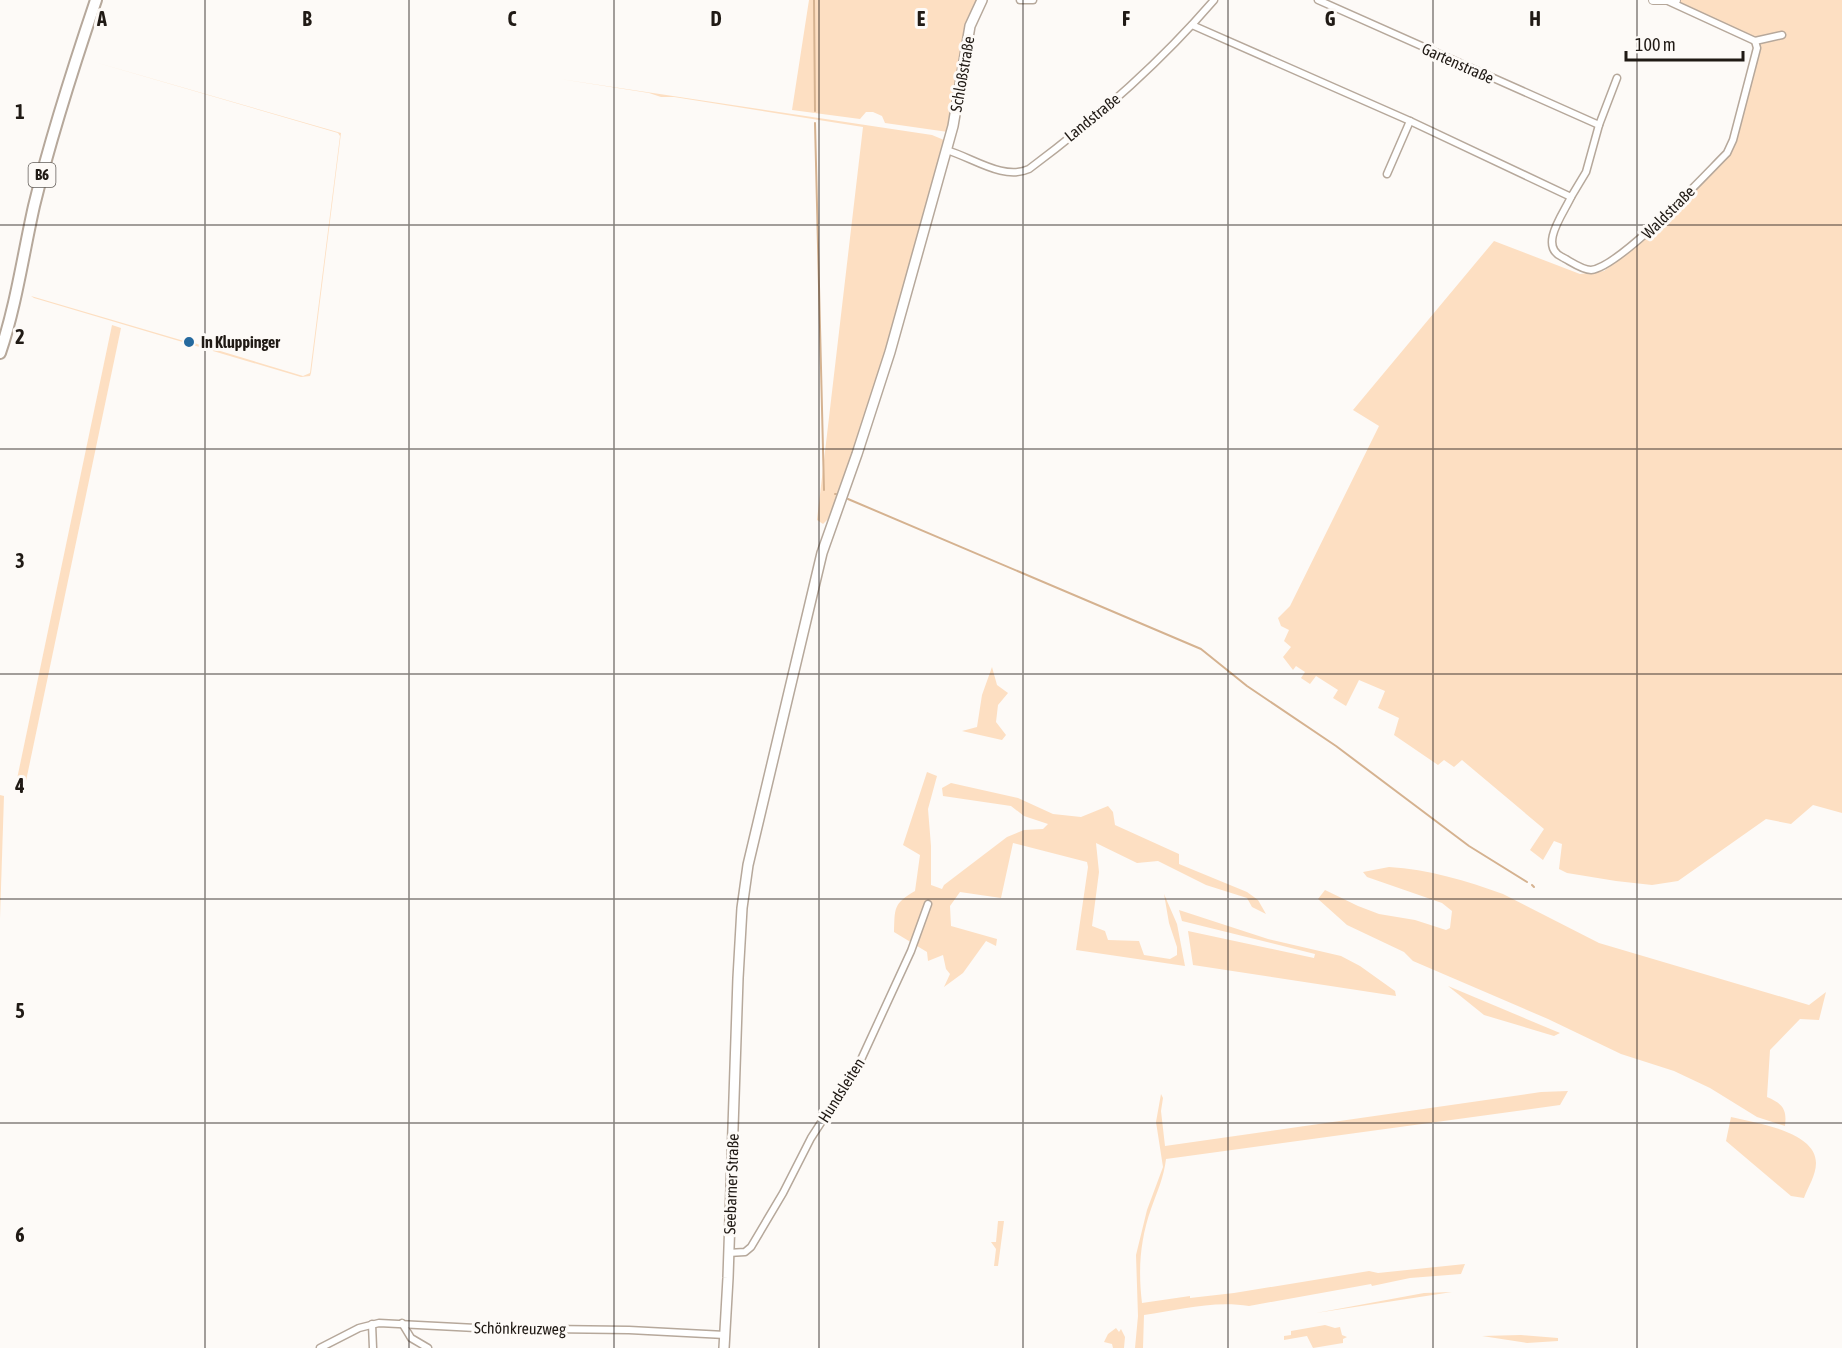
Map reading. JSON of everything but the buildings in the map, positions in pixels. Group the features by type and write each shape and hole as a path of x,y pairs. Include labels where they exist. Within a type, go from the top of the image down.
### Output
{"main road":[{"name":"B6","path":"0,353 13,308 34,205 96,0"},
{"name":"Schloßstraße","path":"736,1019 741,922 750,858 822,553 890,352 946,150 958,100 970,26 982,0"},
{"name":"Seebarner Straße","path":"724,1348 736,1019"}],"street":[{"path":"1020,0 1033,0"},
{"name":"Landstraße","path":"946,150 1003,172 1018,173 1029,169 1140,79 1214,0"},
{"name":"Gartenstraße","path":"1318,0 1599,125"},
{"path":"1653,0 1676,0"},
{"path":"1667,1 1755,41 1782,34"},
{"path":"1192,25 1410,121 1571,197"},
{"name":"Waldstraße","path":"1617,78 1599,125 1586,172 1552,235 1551,245 1557,255 1588,270 1601,268 1640,240 1727,153 1733,140 1757,48 1755,41"},
{"path":"1387,174 1410,121"},
{"name":"Hundsleiten","path":"728,1252 745,1252 752,1247 812,1138 859,1064 911,951 928,904"},
{"path":"402,1323 411,1338 428,1348"},
{"name":"Schönkreuzweg","path":"320,1348 359,1328 372,1324 402,1323 725,1335"},
{"path":"372,1324 373,1348"}],"shaded area":[{"path":"809,0 977,0 964,29 948,132 885,123 882,116 873,112 866,112 860,119 792,110"},
{"path":"1673,0 1842,0 1842,813 1813,805 1791,824 1766,819 1678,881 1652,885 1567,873 1559,869 1562,844 1554,841 1543,860 1530,850 1544,829 1462,760 1454,767 1444,760 1438,765 1394,735 1399,718 1378,708 1385,691 1359,680 1346,706 1333,698 1338,690 1316,676 1310,684 1301,678 1305,672 1296,666 1293,670 1283,657 1291,647 1284,641 1289,630 1281,626 1278,618 1290,606 1379,426 1353,410 1494,241 1580,274 1604,271 1642,240 1732,150 1761,41"},
{"path":"91,61 341,133 310,376 301,377 31,296 184,341 190,340 303,376 310,373 340,136 338,133"},
{"path":"560,79 932,135 944,140 882,364 838,498 828,519 823,524 817,520 863,127 674,97 661,97 649,93"},
{"path":"112,325 121,328 26,781 17,779"},
{"path":"992,667 997,685 1008,693 998,705 996,722 1006,735 1002,740 962,731 977,727 982,695"},
{"path":"927,772 937,776 928,809 931,885 942,889 944,885 1007,837 1024,830 1043,829 1048,824 1024,816 1011,806 943,796 942,788 951,783 1018,798 1053,814 1081,817 1108,806 1113,812 1115,825 1179,854 1179,864 1247,892 1258,900 1266,914 1252,907 1247,898 1206,885 1158,861 1137,863 1096,843 1099,872 1092,926 1105,931 1108,940 1139,941 1144,955 1170,959 1177,955 1177,947 1169,923 1164,894 1177,924 1185,966 1076,950 1087,862 1013,843 1001,898 960,892 950,906 951,926 997,939 996,946 986,941 963,973 944,987 950,974 946,969 943,955 928,961 927,952 894,932 899,903 915,891 920,855 903,845"},
{"path":"0,795 4,796 0,918"},
{"path":"1389,867 1447,876 1503,894 1599,943 1809,1005 1826,992 1819,1020 1800,1019 1770,1050 1767,1097 1783,1108 1785,1126 1757,1117 1710,1088 1674,1071 1621,1054 1548,1019 1413,961 1404,952 1347,925 1318,899 1325,890 1379,914 1415,920 1446,930 1450,928 1452,911 1442,903 1367,877 1363,872"},
{"path":"1179,910 1268,939 1341,956 1360,966 1395,991 1396,996 1193,965 1188,931 1314,958 1315,954 1182,921"},
{"path":"1448,986 1560,1033 1554,1036 1484,1015"},
{"path":"1568,1091 1560,1105 1166,1159 1142,1244 1140,1279 1142,1303 1234,1293 1369,1271 1378,1273 1465,1264 1461,1274 1410,1278 1249,1306 1209,1305 1144,1315 1143,1348 1135,1348 1138,1316 1136,1255 1147,1210 1163,1167 1156,1122 1161,1094 1165,1146 1541,1092"},
{"path":"1731,1117 1782,1130 1806,1143 1813,1152 1816,1167 1804,1198 1791,1196 1726,1141"},
{"path":"998,1221 1004,1221 998,1266 994,1266 996,1249 991,1242 996,1242"},
{"path":"1452,1292 1316,1313 1424,1293"},
{"path":"1325,1325 1340,1327 1342,1335 1347,1337 1343,1339 1343,1343 1313,1348 1307,1336 1284,1340 1284,1336 1291,1335 1291,1331"},
{"path":"1116,1328 1119,1332 1121,1329 1125,1337 1124,1348 1113,1348 1112,1344 1104,1342 1108,1334"},
{"path":"1521,1335 1558,1338 1558,1341 1527,1343 1482,1336"}],"waterway":[{"path":"814,0 815,111"},
{"path":"815,123 824,490"},
{"path":"848,499 1201,649 1247,686 1336,746 1469,846 1527,882"}],"place":[{"name":"In Kluppinger","path":"189,342"}]}
